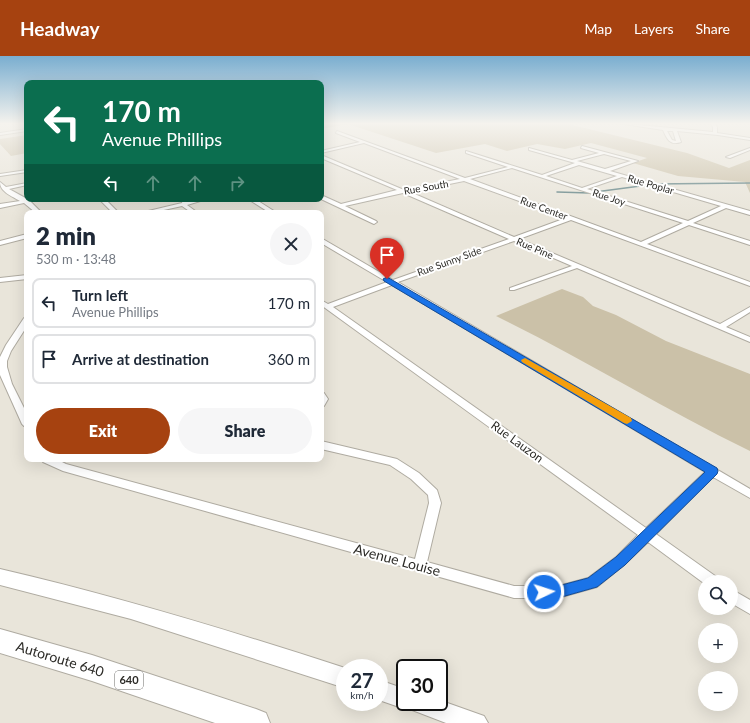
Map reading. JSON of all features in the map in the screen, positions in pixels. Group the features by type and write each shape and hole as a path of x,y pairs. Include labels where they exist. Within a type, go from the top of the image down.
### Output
{"highway":[{"name":"Autoroute 640","path":"0,641 98,670 256,723"}],"main road":[{"path":"0,577 86,598 180,624 336,675"},
{"path":"442,711 477,723"}],"street":[{"name":"Rue Center","path":"398,154 750,284"},
{"name":"Rue Joy","path":"474,154 750,243"},
{"name":"Rue Poplar","path":"548,154 750,213"},
{"path":"572,161 596,154"},
{"path":"605,171 636,161 611,154"},
{"path":"728,157 736,154"},
{"name":"Rue Pine","path":"324,157 750,340"},
{"path":"542,176 580,164"},
{"name":"Rue South","path":"340,206 397,192 465,179 512,166"},
{"path":"0,176 24,171"},
{"path":"583,189 621,176"},
{"path":"0,183 4,189 24,199"},
{"path":"4,189 24,185"},
{"path":"324,198 374,222"},
{"path":"0,206 24,202"},
{"path":"28,202 36,210"},
{"path":"105,202 113,210"},
{"path":"153,210 181,202"},
{"path":"184,202 184,205 191,210"},
{"path":"256,202 269,210"},
{"path":"642,244 726,206"},
{"name":"Rue Sunny Side","path":"324,304 392,282 572,218"},
{"path":"0,243 24,237"},
{"path":"324,242 750,494"},
{"path":"512,289 578,266"},
{"path":"0,280 24,277"},
{"name":"Rue Lauzon","path":"324,304 703,575"},
{"path":"721,327 750,309"},
{"path":"24,325 3,362 9,387 24,407"},
{"path":"324,446 394,462 415,476 433,493 436,503 420,566"},
{"name":"Avenue Louise","path":"53,462 63,467 514,592 558,592 592,583 620,561 713,471"},
{"path":"738,600 750,608"}],"shaded area":[{"path":"9,154 21,154 11,156"},
{"path":"633,154 690,154 729,168 750,160 750,193 745,182 678,176 633,163 647,158"},
{"path":"562,289 583,297 593,306 616,315 666,341 750,374 750,451 496,316"}],"waterway":[{"path":"653,184 750,183"},
{"path":"595,192 648,185"},
{"path":"557,192 590,193"}],"slow traffic":[{"path":"525,360 627,421"}],"route":[{"path":"387,279 713,471 620,561 592,583 558,592 544,592"}]}
